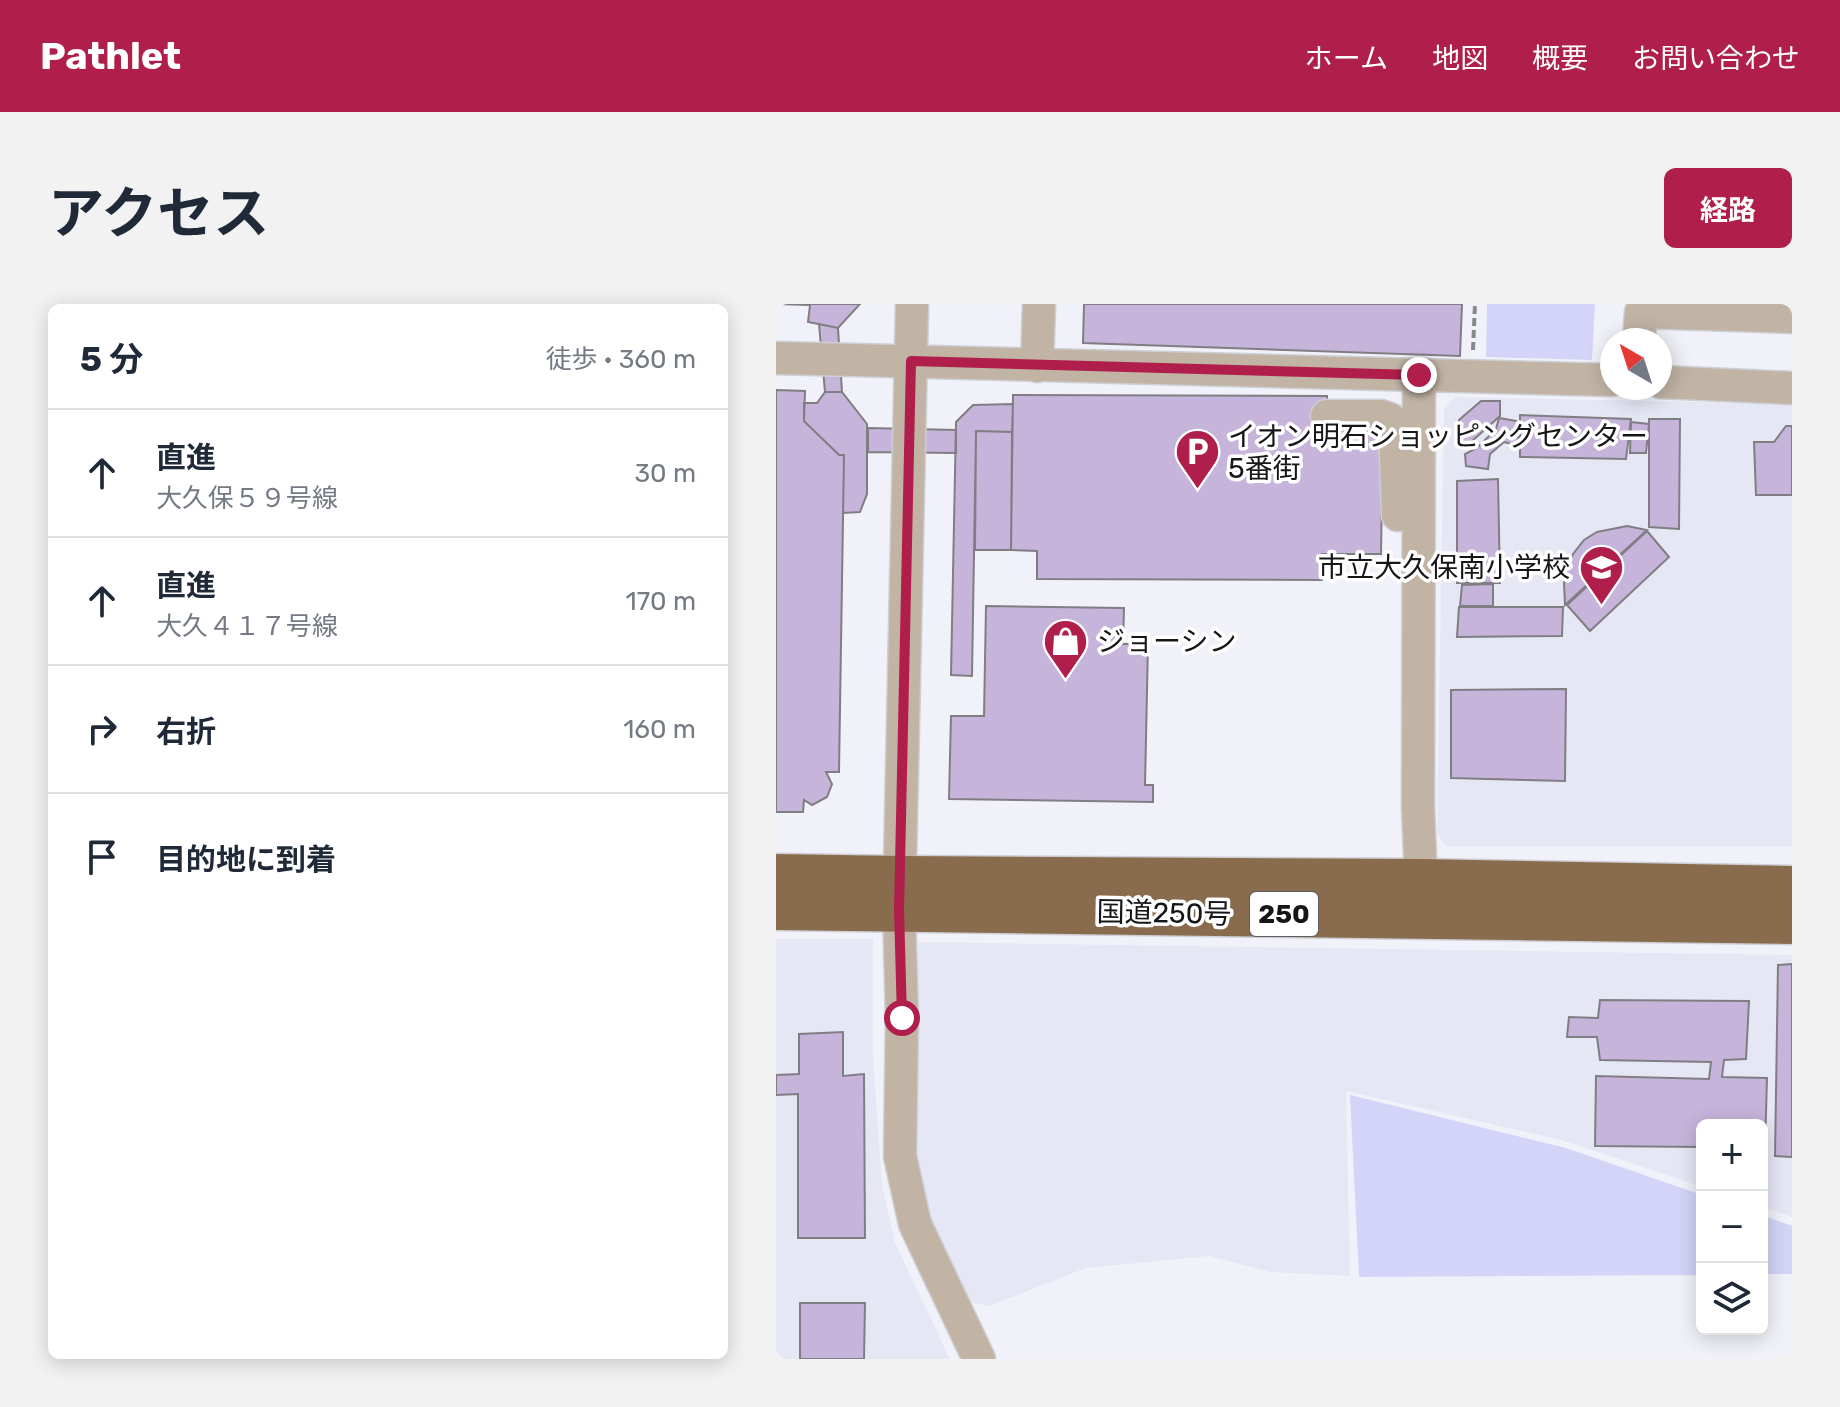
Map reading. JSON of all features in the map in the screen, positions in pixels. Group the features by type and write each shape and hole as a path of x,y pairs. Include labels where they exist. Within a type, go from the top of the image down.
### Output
{"highway":[{"name":"国道250号","path":"776,876 900,894 1792,922"},
{"name":"国道250号","path":"776,908 900,894 1421,881 1792,888"}],"street":[{"path":"912,304 900,894 900,1156 915,1224 979,1359"},
{"path":"1037,366 1039,304"},
{"path":"1640,328 1641,312 1792,317"},
{"path":"776,358 1600,380"},
{"path":"1419,375 1418,807 1421,881"},
{"path":"1672,383 1792,388"},
{"path":"1327,416 1381,416 1390,419 1395,428 1399,754"}],"path":[{"path":"1471,377 1475,304"}],"shaded area":[{"path":"1487,304 1595,304 1592,360 1486,357"},
{"path":"1455,397 1792,404 1792,846 1446,846 1437,834 1444,408"},
{"path":"776,939 873,939 873,1057 882,1185 895,1243 950,1359 776,1359"},
{"path":"918,942 1792,955 1792,1217 1768,1209 1768,1119 1696,1119 1696,1185 1561,1140 1346,1091 1350,1276 1270,1272 1210,1256 1086,1268 989,1306 970,1302 937,1242 917,1182"},
{"path":"1350,1095 1566,1148 1696,1193 1696,1275 1359,1277"},
{"path":"1768,1217 1792,1226 1792,1274 1768,1274"}],"building":[{"path":"776,304 860,304 838,328 808,322 810,305"},
{"path":"1084,304 1462,304 1460,356 1083,343"},
{"path":"819,324 838,328 842,392 825,392"},
{"path":"776,390 805,391 804,421 839,455 844,455 839,772 826,772 832,784 827,797 812,805 804,800 803,812 776,812"},
{"path":"825,392 842,392 867,424 867,494 860,512 843,513 844,455 839,455 804,421 804,403 817,403"},
{"name":"イオン明石ショッピングセンター 5番街","path":"1013,395 1327,396 1327,427 1383,428 1381,554 1322,554 1322,580 1037,579 1037,551 1011,550"},
{"path":"1481,401 1500,401 1500,416 1471,442 1459,442 1459,420"},
{"path":"1013,404 1012,432 976,431 972,676 951,675 956,422 973,405"},
{"path":"1520,415 1631,419 1626,459 1520,457"},
{"path":"1499,418 1517,421 1519,446 1504,442 1490,454 1488,469 1466,466 1465,454 1477,448 1496,429"},
{"path":"1649,419 1680,419 1679,529 1649,527"},
{"path":"1631,422 1649,424 1646,453 1630,453"},
{"path":"1786,426 1792,426 1792,495 1756,495 1754,442 1774,442"},
{"path":"868,428 956,430 956,453 868,452"},
{"path":"976,431 1012,432 1011,550 975,550"},
{"path":"1498,479 1500,583 1457,583 1457,481"},
{"path":"1627,526 1647,530 1565,605 1564,583 1573,554 1584,540 1597,532"},
{"path":"1647,531 1669,557 1590,631 1567,605"},
{"path":"1493,584 1493,606 1460,606 1462,585"},
{"name":"ジョーシン","path":"986,606 1124,608 1123,644 1148,644 1145,785 1153,785 1153,802 949,799 951,716 984,716"},
{"path":"1459,607 1563,607 1562,636 1457,637"},
{"path":"1566,689 1565,781 1451,778 1451,690"},
{"path":"1792,964 1792,1157 1775,1156 1778,965"},
{"path":"1600,1000 1749,1001 1746,1059 1724,1060 1722,1077 1767,1078 1766,1119 1696,1119 1696,1147 1595,1146 1596,1076 1709,1079 1711,1062 1600,1060 1597,1037 1567,1037 1569,1017 1598,1018"},
{"path":"843,1032 843,1076 864,1074 865,1238 798,1238 798,1094 776,1095 776,1075 799,1074 799,1034"},
{"path":"800,1303 865,1303 864,1359 800,1359"}],"place":[{"name":"イオン明石ショッピングセンター 5番街","path":"1197,491"},
{"name":"市立大久保南小学校","path":"1601,606"},
{"name":"ジョーシン","path":"1066,680"}],"route":[{"path":"902,1018 899,910 911,361 1419,375"}]}
